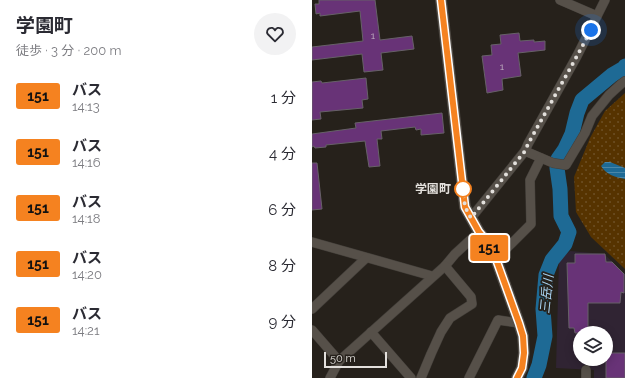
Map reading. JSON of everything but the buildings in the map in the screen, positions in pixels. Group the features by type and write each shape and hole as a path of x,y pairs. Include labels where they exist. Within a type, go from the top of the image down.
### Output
{"street":[{"path":"441,0 465,207 496,259 523,336 524,353 522,368 517,378"},
{"path":"560,0 597,16"},
{"path":"471,218 525,151 577,56 605,0"},
{"path":"525,151 554,163 566,165 585,133 592,116 609,96 625,81"},
{"path":"496,259 531,224 530,180 541,158"},
{"path":"330,378 339,361 432,276 445,266 455,254 479,232"},
{"path":"312,242 432,276"},
{"path":"312,309 366,258"},
{"path":"421,378 441,332 450,318 472,304 471,298 445,266"},
{"path":"469,378 498,320 519,323"},
{"path":"312,330 339,361"},
{"path":"371,332 411,378"}],"shaded area":[{"path":"625,93 625,269 591,237 576,212 574,177 590,138 605,111"},
{"path":"570,251 604,254 625,274 625,378 594,378 594,370 556,368 559,260"}],"water":[{"path":"605,162 610,162 625,168 625,179 608,174 601,166"}],"waterway":[{"name":"三岳川","path":"558,159 565,149 572,134 582,100 625,66"},
{"name":"三岳川","path":"534,378 539,365 545,336 543,309 546,275 552,260 565,244 569,232 561,216 560,189 557,168"}],"bus line":[{"name":"151","path":"441,0 465,207 496,259 523,336 524,353 522,368 517,378"}],"place":[{"name":"学園町","path":"463,189"}],"route":[{"path":"463,189 465,207 471,218 525,151 591,30"}]}
